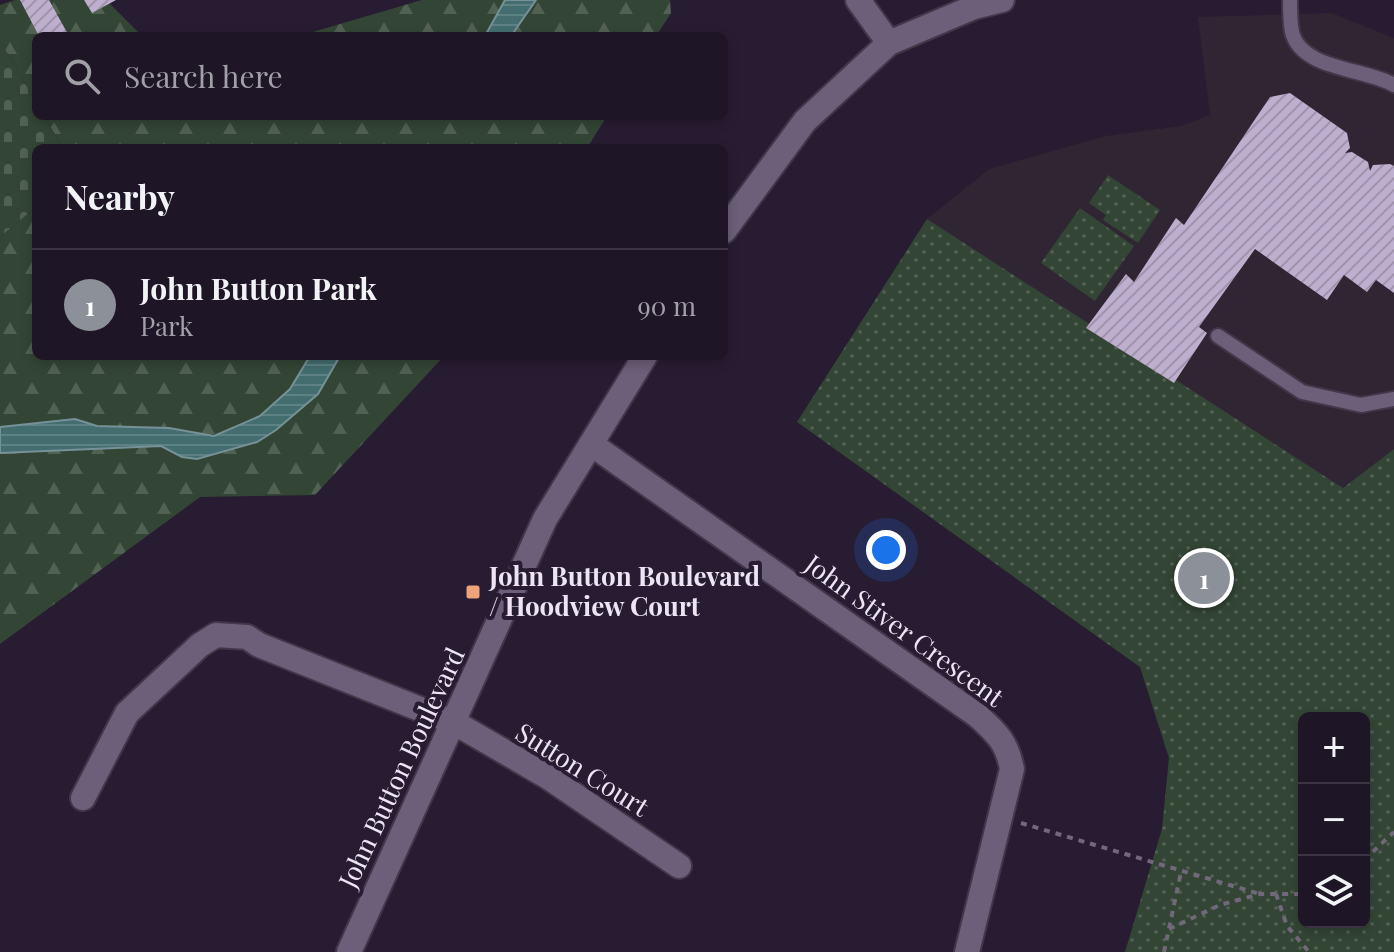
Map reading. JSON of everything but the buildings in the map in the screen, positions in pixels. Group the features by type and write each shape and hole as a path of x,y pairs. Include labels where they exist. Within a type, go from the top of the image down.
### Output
{"street":[{"path":"858,0 889,43"},
{"path":"728,226 805,121 889,43 961,12 1002,0"},
{"name":"John Button Boulevard","path":"349,952 545,519 643,360"},
{"name":"John Stiver Crescent","path":"591,444 995,731 1008,749 1012,769 967,952"},
{"name":"Sutton Court","path":"83,798 127,713 191,652 216,635 247,637 259,645 455,723 548,777 679,866"}],"lane":[{"path":"1290,0 1296,43 1311,58 1394,85"},
{"path":"1218,336 1302,392 1361,405 1394,399"}],"path":[{"path":"999,817 1260,894"},
{"path":"1368,856 1394,832"},
{"path":"1164,952 1181,871"},
{"path":"1169,929 1220,905 1260,894 1298,894"},
{"path":"1276,894 1287,926 1309,952"}],"shaded area":[{"path":"505,0 536,0 514,32 487,32"},
{"path":"1332,13 1394,38 1394,449 1343,488 927,219 989,169 1105,136 1181,126 1210,115 1198,17"},
{"path":"308,360 338,360 318,394 276,430 257,442 197,459 182,457 161,446 0,453 0,427 75,419 97,426 169,428 214,436 260,416 290,389"}],"green space":[{"path":"15,0 106,0 138,32 32,32 32,95 0,41 0,5"},
{"path":"422,0 670,0 671,13 659,32 313,32"},
{"path":"0,41 32,95 32,120 46,120 61,144 32,144 32,210 0,237"},
{"path":"46,120 604,120 590,144 61,144"},
{"path":"1108,175 1160,210 1138,243 1103,220 1106,215 1089,203"},
{"path":"1080,208 1134,246 1095,301 1041,263"},
{"path":"32,210 32,360 440,360 315,495 200,497 0,644 0,237"},
{"path":"927,219 1343,488 1394,449 1394,952 1125,952 1162,829 1169,758 1140,667 797,422"}],"place":[{"name":"John Button Park","path":"1204,578"},
{"name":"John Button Boulevard / Hoodview Court","path":"473,592"}]}
